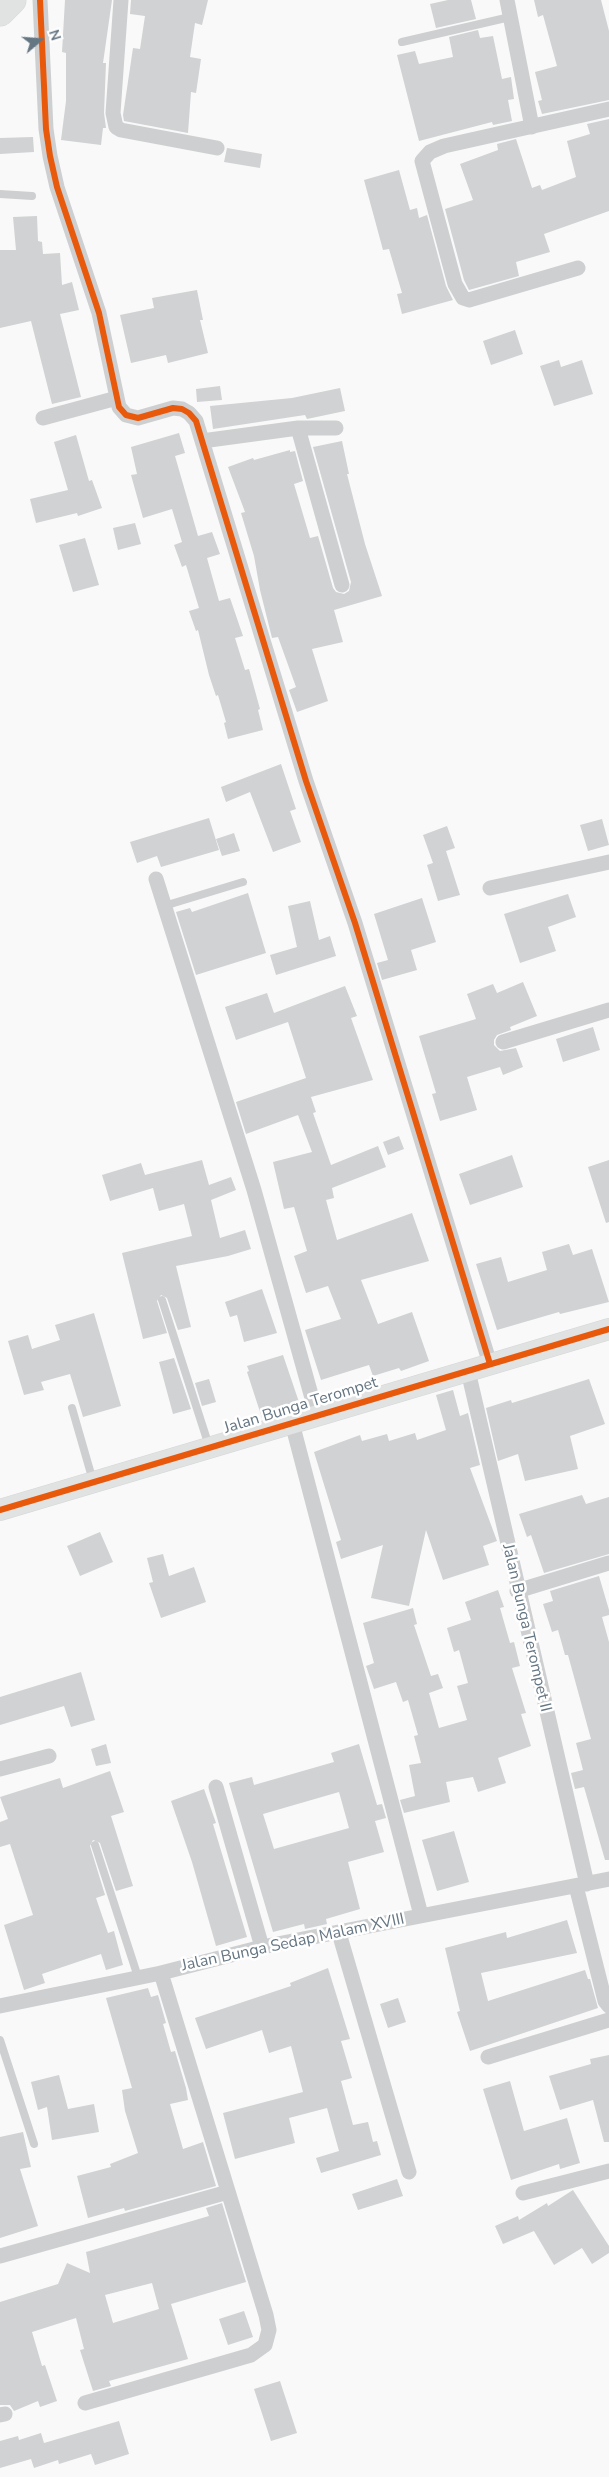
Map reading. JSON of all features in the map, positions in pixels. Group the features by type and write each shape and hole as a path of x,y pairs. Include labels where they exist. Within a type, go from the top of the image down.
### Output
{"highway":[{"path":"0,12 12,0"}],"street":[{"path":"40,0 46,129 50,156 57,187 99,312 119,407 126,415 132,418 173,408 182,409 189,413 196,421 306,781 355,922 490,1364"},
{"path":"121,0 114,124 121,130 217,148"},
{"path":"507,0 532,127"},
{"path":"578,268 469,300 461,296 455,284 422,161 430,152 444,146 609,109"},
{"path":"43,418 117,398"},
{"path":"202,441 298,428 336,428"},
{"path":"298,428 342,585"},
{"path":"490,888 609,862"},
{"path":"156,879 254,1190 317,1416"},
{"path":"503,1042 609,1010"},
{"name":"Jalan Bunga Terompet","path":"0,1510 609,1329"},
{"name":"Jalan Bunga Terompet II","path":"468,1371 582,1885 605,2001 609,2006"},
{"path":"292,1423 422,1915"},
{"path":"517,1591 609,1563"},
{"path":"0,1769 49,1756"},
{"path":"216,1787 262,1947"},
{"name":"Jalan Bunga Sedap Malam XVIII","path":"0,2006 161,1973 262,1947 609,1879"},
{"path":"339,1933 409,2172"},
{"path":"85,2403 251,2355 265,2345 269,2330 161,1973"},
{"path":"488,2057 609,2020"},
{"path":"522,2193 609,2171"},
{"path":"0,2256 228,2192"}],"lane":[{"path":"402,42 510,17"},
{"path":"0,194 32,196"},
{"path":"164,906 243,882"},
{"path":"162,1300 209,1448"},
{"path":"72,1408 94,1482"},
{"path":"95,1845 138,1978"},
{"path":"0,2040 34,2144"}],"building":[{"path":"65,0 112,0 103,63 106,63 104,113 106,128 103,128 101,145 61,140 66,101 66,53 62,52"},
{"path":"131,0 208,0 202,25 195,23 190,57 201,59 196,93 191,92 188,133 124,121 123,115 133,48 140,49 145,16 130,14"},
{"path":"448,0 471,0 476,19 436,28 430,4"},
{"path":"534,0 601,0 609,31 609,100 542,114 538,101 542,100 535,72 557,66 543,15 538,17"},
{"path":"478,30 480,38 493,36 502,79 511,77 514,99 508,100 512,121 493,125 492,122 419,141 397,55 415,51 419,64 453,57 449,37"},
{"path":"609,119 609,211 544,234 550,252 516,262 519,276 469,290 464,280 445,209 473,200 460,164 498,150 497,144 516,139 532,188 540,185 542,190 576,177 567,141 590,134 587,124"},
{"path":"33,137 34,152 0,154 0,138"},
{"path":"227,148 262,154 260,168 224,162"},
{"path":"399,170 410,210 417,208 419,218 427,215 446,286 453,300 402,314 397,294 402,293 389,249 383,250 364,180"},
{"path":"37,216 38,241 42,242 43,254 60,253 62,285 72,282 79,310 60,314 81,397 52,404 31,321 0,328 0,250 16,250 13,217"},
{"path":"197,290 203,320 200,320 208,353 168,363 166,355 131,363 120,315 154,308 152,298"},
{"path":"515,330 523,354 491,365 483,341"},
{"path":"559,360 561,367 582,360 593,394 554,406 540,366"},
{"path":"220,386 222,400 197,402 196,389"},
{"path":"340,388 345,411 307,419 305,415 213,429 210,406 292,398"},
{"path":"179,433 185,453 175,456 198,536 212,532 220,554 207,558 219,601 230,598 243,636 235,638 245,670 249,669 260,709 258,710 263,730 228,739 224,723 226,722 218,695 216,696 209,675 198,630 196,631 189,611 199,608 186,565 182,567 174,545 182,542 172,509 143,518 131,475 137,474 131,447"},
{"path":"76,435 89,481 92,480 102,508 78,516 77,513 36,523 30,499 68,490 54,442"},
{"path":"342,441 349,474 347,474 365,544 382,596 334,610 343,642 312,649 328,701 297,712 289,690 296,687 278,637 272,638 254,556 241,513 245,512 228,467 253,458 254,460 290,450 290,452 295,451 303,481 294,484 310,538 318,536 333,588 336,592 344,594 349,591 351,582 313,447"},
{"path":"135,523 141,544 118,550 113,528"},
{"path":"85,538 99,585 73,592 59,545"},
{"path":"281,764 296,809 290,811 301,842 273,852 250,792 226,802 221,787"},
{"path":"209,818 219,850 161,867 157,856 137,863 130,842"},
{"path":"602,819 609,845 588,851 580,825"},
{"path":"447,826 455,848 446,851 460,895 438,901 427,865 433,863 423,835"},
{"path":"234,833 240,851 222,856 216,839"},
{"path":"248,893 266,953 196,975 176,912 190,908 192,912"},
{"path":"568,894 576,917 548,927 556,951 520,963 504,914"},
{"path":"422,898 436,942 411,950 417,970 382,980 377,963 388,960 374,914"},
{"path":"310,901 319,940 330,936 336,956 276,975 270,955 297,947 288,906"},
{"path":"523,982 537,1016 510,1027 511,1030 497,1035 494,1045 500,1051 516,1048 523,1067 503,1075 500,1067 467,1077 477,1110 440,1121 432,1094 436,1093 419,1036 476,1019 467,994 493,984 497,993"},
{"path":"345,986 357,1016 351,1018 373,1080 311,1097 316,1112 313,1113 331,1165 378,1146 386,1167 332,1188 334,1198 326,1200 337,1240 412,1213 429,1261 361,1280 378,1324 412,1312 429,1361 401,1371 399,1368 373,1376 369,1365 321,1380 305,1330 341,1319 328,1286 306,1293 294,1256 307,1251 294,1207 284,1209 273,1162 312,1152 298,1115 246,1134 236,1102 306,1078 288,1022 236,1040 225,1007 267,993 274,1013"},
{"path":"593,1027 600,1050 563,1062 556,1039"},
{"path":"399,1136 404,1149 388,1155 383,1142"},
{"path":"512,1155 523,1187 470,1205 459,1174"},
{"path":"202,1160 209,1185 231,1177 236,1190 211,1200 220,1238 245,1230 251,1249 228,1256 176,1266 191,1327 178,1330 167,1298 161,1295 157,1301 167,1333 143,1339 122,1253 192,1236 184,1204 159,1211 153,1188 110,1201 102,1175 141,1163 145,1175"},
{"path":"609,1160 609,1222 606,1223 588,1167"},
{"path":"569,1244 573,1255 592,1249 609,1302 560,1314 559,1312 497,1330 476,1264 501,1257 508,1282 547,1270 542,1252"},
{"path":"262,1289 277,1333 244,1342 237,1315 230,1317 225,1302"},
{"path":"94,1313 121,1406 83,1417 70,1374 41,1382 44,1390 24,1395 8,1341 28,1335 32,1349 60,1340 55,1325"},
{"path":"283,1355 300,1405 262,1418 247,1372 249,1371 247,1366"},
{"path":"174,1358 191,1409 173,1414 159,1362"},
{"path":"209,1379 216,1402 202,1406 195,1383"},
{"path":"589,1379 605,1424 570,1436 578,1469 525,1481 518,1454 498,1461 486,1408 511,1400 512,1403"},
{"path":"453,1390 460,1416 468,1413 480,1465 470,1468 497,1541 483,1546 489,1565 443,1580 426,1530 409,1606 371,1598 383,1545 341,1559 336,1542 341,1540 314,1452 360,1435 362,1441 387,1434 389,1441 415,1433 417,1440 446,1430 436,1395"},
{"path":"582,1495 586,1504 609,1497 609,1554 544,1573 531,1535 527,1537 519,1514"},
{"path":"100,1532 113,1562 80,1576 67,1546"},
{"path":"163,1554 169,1576 194,1567 206,1602 161,1618 149,1583 153,1582 147,1558"},
{"path":"599,1576 609,1610 609,1615 602,1617 609,1642 609,1860 605,1860 584,1787 575,1789 571,1773 583,1770 576,1743 591,1739 568,1655 565,1655 558,1630 552,1632 543,1604 553,1601 550,1591"},
{"path":"498,1590 504,1607 500,1608 510,1643 514,1642 520,1666 512,1668 526,1713 521,1714 531,1746 498,1758 506,1783 478,1792 473,1777 446,1782 450,1802 404,1813 400,1800 415,1796 409,1765 421,1763 414,1736 418,1735 408,1700 403,1702 396,1682 374,1689 366,1666 374,1663 363,1623 413,1608 417,1624 414,1625 431,1676 438,1674 443,1688 429,1693 439,1728 467,1720 457,1686 468,1683 459,1650 454,1652 447,1628 471,1620 465,1602"},
{"path":"81,1672 95,1720 71,1727 64,1706 0,1725 0,1697"},
{"path":"106,1744 111,1763 96,1766 91,1749"},
{"path":"359,1744 377,1805 382,1804 386,1818 375,1821 384,1852 348,1862 360,1909 326,1919 327,1924 305,1929 304,1924 273,1932 229,1783 252,1777 254,1785 334,1762 331,1753","holes":["339,1792 349,1828 274,1849 263,1814"]},
{"path":"110,1771 124,1812 111,1816 133,1886 116,1891 100,1843 93,1840 90,1846 105,1895 96,1898 108,1933 114,1931 123,1965 106,1970 101,1954 42,1974 45,1983 24,1990 4,1925 33,1915 10,1844 0,1847 0,1822 8,1819 0,1797 60,1778 63,1788"},
{"path":"204,1789 216,1823 213,1824 247,1937 216,1946 192,1862 171,1801"},
{"path":"454,1831 469,1882 437,1891 422,1840"},
{"path":"567,1920 577,1953 481,1973 488,2001 585,1970 588,1979 590,1979 598,2008 470,2051 457,2012 460,2011 445,1948 506,1932 507,1938"},
{"path":"328,1968 350,2039 341,2041 352,2078 341,2081 353,2125 368,2122 373,2142 377,2141 381,2155 321,2173 316,2158 339,2151 327,2108 289,2118 295,2143 235,2159 223,2113 303,2092 291,2046 269,2053 262,2030 206,2049 195,2018 291,1986 290,1983"},
{"path":"148,1988 151,1997 158,1995 166,2023 163,2024 171,2052 175,2051 186,2088 188,2100 170,2104 183,2149 203,2142 216,2186 125,2211 124,2208 88,2218 77,2176 111,2167 110,2164 138,2153 125,2111 122,2090 132,2088 106,1998"},
{"path":"398,1998 406,2022 388,2028 380,2004"},
{"path":"609,2055 609,2142 604,2142 593,2100 560,2110 549,2076 591,2064 590,2059"},
{"path":"59,2075 68,2109 94,2104 99,2132 52,2140 47,2107 38,2110 31,2082"},
{"path":"510,2081 524,2131 567,2118 580,2163 560,2169 559,2164 511,2180 483,2089"},
{"path":"23,2132 31,2167 20,2169 38,2226 0,2238 0,2137"},
{"path":"397,2179 403,2196 358,2210 352,2194"},
{"path":"573,2190 609,2246 609,2253 592,2264 582,2248 554,2265 534,2231 503,2244 495,2226 518,2216 519,2220 547,2203 548,2206"},
{"path":"222,2203 246,2282 171,2304 188,2359 109,2381 111,2386 93,2391 80,2350 84,2349 76,2318 32,2332 42,2366 45,2365 57,2401 40,2407 38,2401 14,2411 10,2405 0,2405 0,2302 58,2284 67,2263 90,2273 86,2252 209,2216 206,2208","holes":["152,2283 159,2309 113,2323 105,2295"]},
{"path":"244,2311 253,2337 228,2345 219,2319"},
{"path":"280,2381 297,2433 271,2441 254,2389"},
{"path":"119,2421 129,2454 95,2465 91,2454 59,2464 58,2460 34,2468 31,2459 0,2468 0,2441 18,2436 19,2440 41,2433 44,2443"}],"cycle path":[{"path":"40,0 46,129 50,156 57,187 99,313 119,407 126,415 138,418 173,408 182,409 189,413 196,421 306,781 355,923 490,1364"},
{"path":"0,1510 609,1329"}]}
